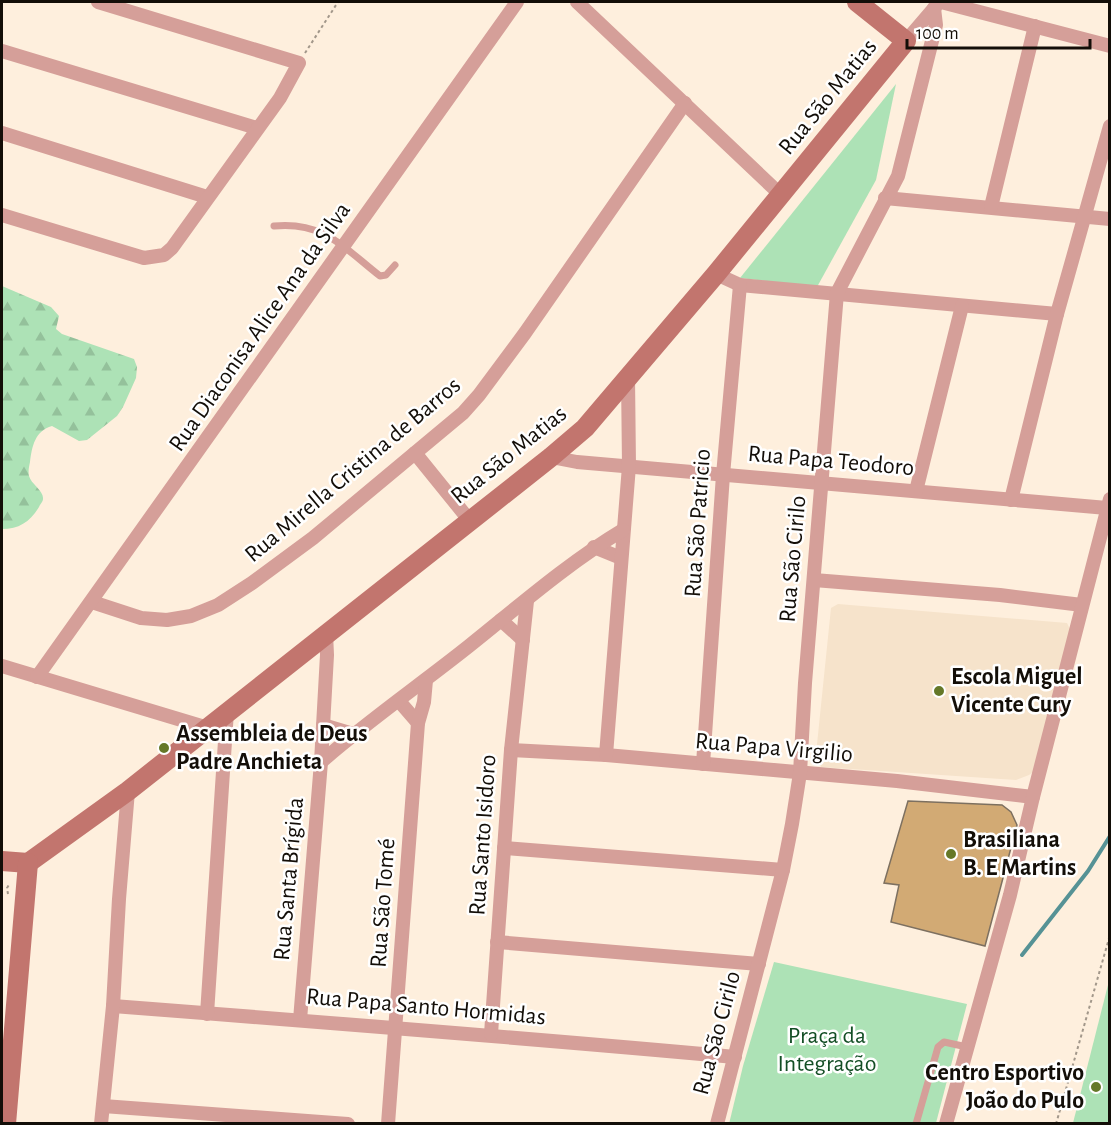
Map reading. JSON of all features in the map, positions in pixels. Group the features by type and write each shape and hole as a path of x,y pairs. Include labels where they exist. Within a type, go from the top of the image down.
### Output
{"street":[{"path":"2,214 144,258 164,255 172,248 280,98 299,63 98,2"},
{"name":"Rua Diaconisa Alice Ana da Silva","path":"37,677 517,2"},
{"path":"577,2 781,195"},
{"path":"857,2 906,41"},
{"path":"938,4 1110,46"},
{"name":"Rua São Matias","path":"28,863 128,791 585,428 716,274 938,4"},
{"name":"Rua São Cirilo","path":"717,1124 783,870 800,774 837,293 898,176 921,90 936,25 938,4"},
{"path":"990,207 1035,26"},
{"path":"2,51 257,128"},
{"name":"Rua Mirella Cristina de Barros","path":"92,602 141,618 167,620 191,616 218,605 313,538 463,413 525,333 685,103"},
{"path":"1011,500 1057,314 1110,126"},
{"path":"2,134 207,197"},
{"path":"885,198 1110,219"},
{"path":"716,274 740,285 1057,314"},
{"name":"Rua São Patricio","path":"703,764 723,475 740,285"},
{"path":"916,491 962,306"},
{"path":"606,755 629,466 628,377"},
{"path":"415,453 470,521"},
{"name":"Rua Papa Teodoro","path":"551,457 723,475 1011,500 1108,504"},
{"path":"946,1124 1010,895 1108,504"},
{"path":"321,762 353,734 426,680 573,562 623,530"},
{"path":"594,547 621,558"},
{"path":"814,580 1000,595 1083,605"},
{"name":"Rua Santo Isidoro","path":"490,1034 511,750 527,601"},
{"path":"501,620 523,640"},
{"name":"Rua Santa Brígida","path":"300,1020 321,762 327,655 326,633"},
{"path":"2,666 208,728 224,747"},
{"name":"Rua São Tomé","path":"388,1124 418,723 424,702 426,680"},
{"path":"399,700 418,723"},
{"path":"207,1014 227,711"},
{"path":"323,725 353,734"},
{"name":"Rua Papa Virgilio","path":"511,750 606,755 897,781 1033,796"},
{"path":"101,1124 113,1006 128,791"},
{"path":"111,803 125,833"},
{"path":"504,848 783,870"},
{"path":"2,861 28,863 7,1040 6,1124"},
{"path":"497,942 759,964"},
{"name":"Rua Papa Santo Hormidas","path":"113,1006 396,1029 490,1034 735,1057"},
{"path":"103,1106 197,1118 348,1124"}],"lane":[{"path":"274,226 295,225 330,235 380,276 386,275 395,265"},
{"path":"916,1124 938,1047 944,1042 967,1047"}],"path":[{"path":"299,63 338,2"},
{"path":"1056,1124 1110,935"}],"shaded area":[{"name":"Escola Miguel Vicente Cury","path":"838,604 1067,623 1070,629 1037,769 1016,780 821,767 816,754 831,608"}],"green space":[{"path":"896,84 876,180 817,287 740,278"},
{"path":"2,286 51,307 59,316 56,329 62,334 134,359 137,367 136,378 117,416 87,440 79,441 52,426 38,435 32,450 29,476 42,493 43,501 24,524 2,529"},
{"name":"Praça da Integração","path":"774,962 967,1004 936,1123 729,1124 743,1066"},
{"name":"Centro Esportivo João do Pulo","path":"1109,981 1109,1123 1073,1123"}],"building":[{"name":"Brasiliana B. E Martins","path":"908,801 1002,805 1011,812 1017,825 985,946 891,922 899,885 884,883"}],"waterway":[{"path":"1022,955 1088,871 1110,836"}],"place":[{"name":"Escola Miguel Vicente Cury","path":"939,691"},
{"name":"Assembleia de Deus Padre Anchieta","path":"164,748"},
{"name":"Brasiliana B. E Martins","path":"951,854"},
{"name":"Centro Esportivo João do Pulo","path":"1096,1087"}]}
